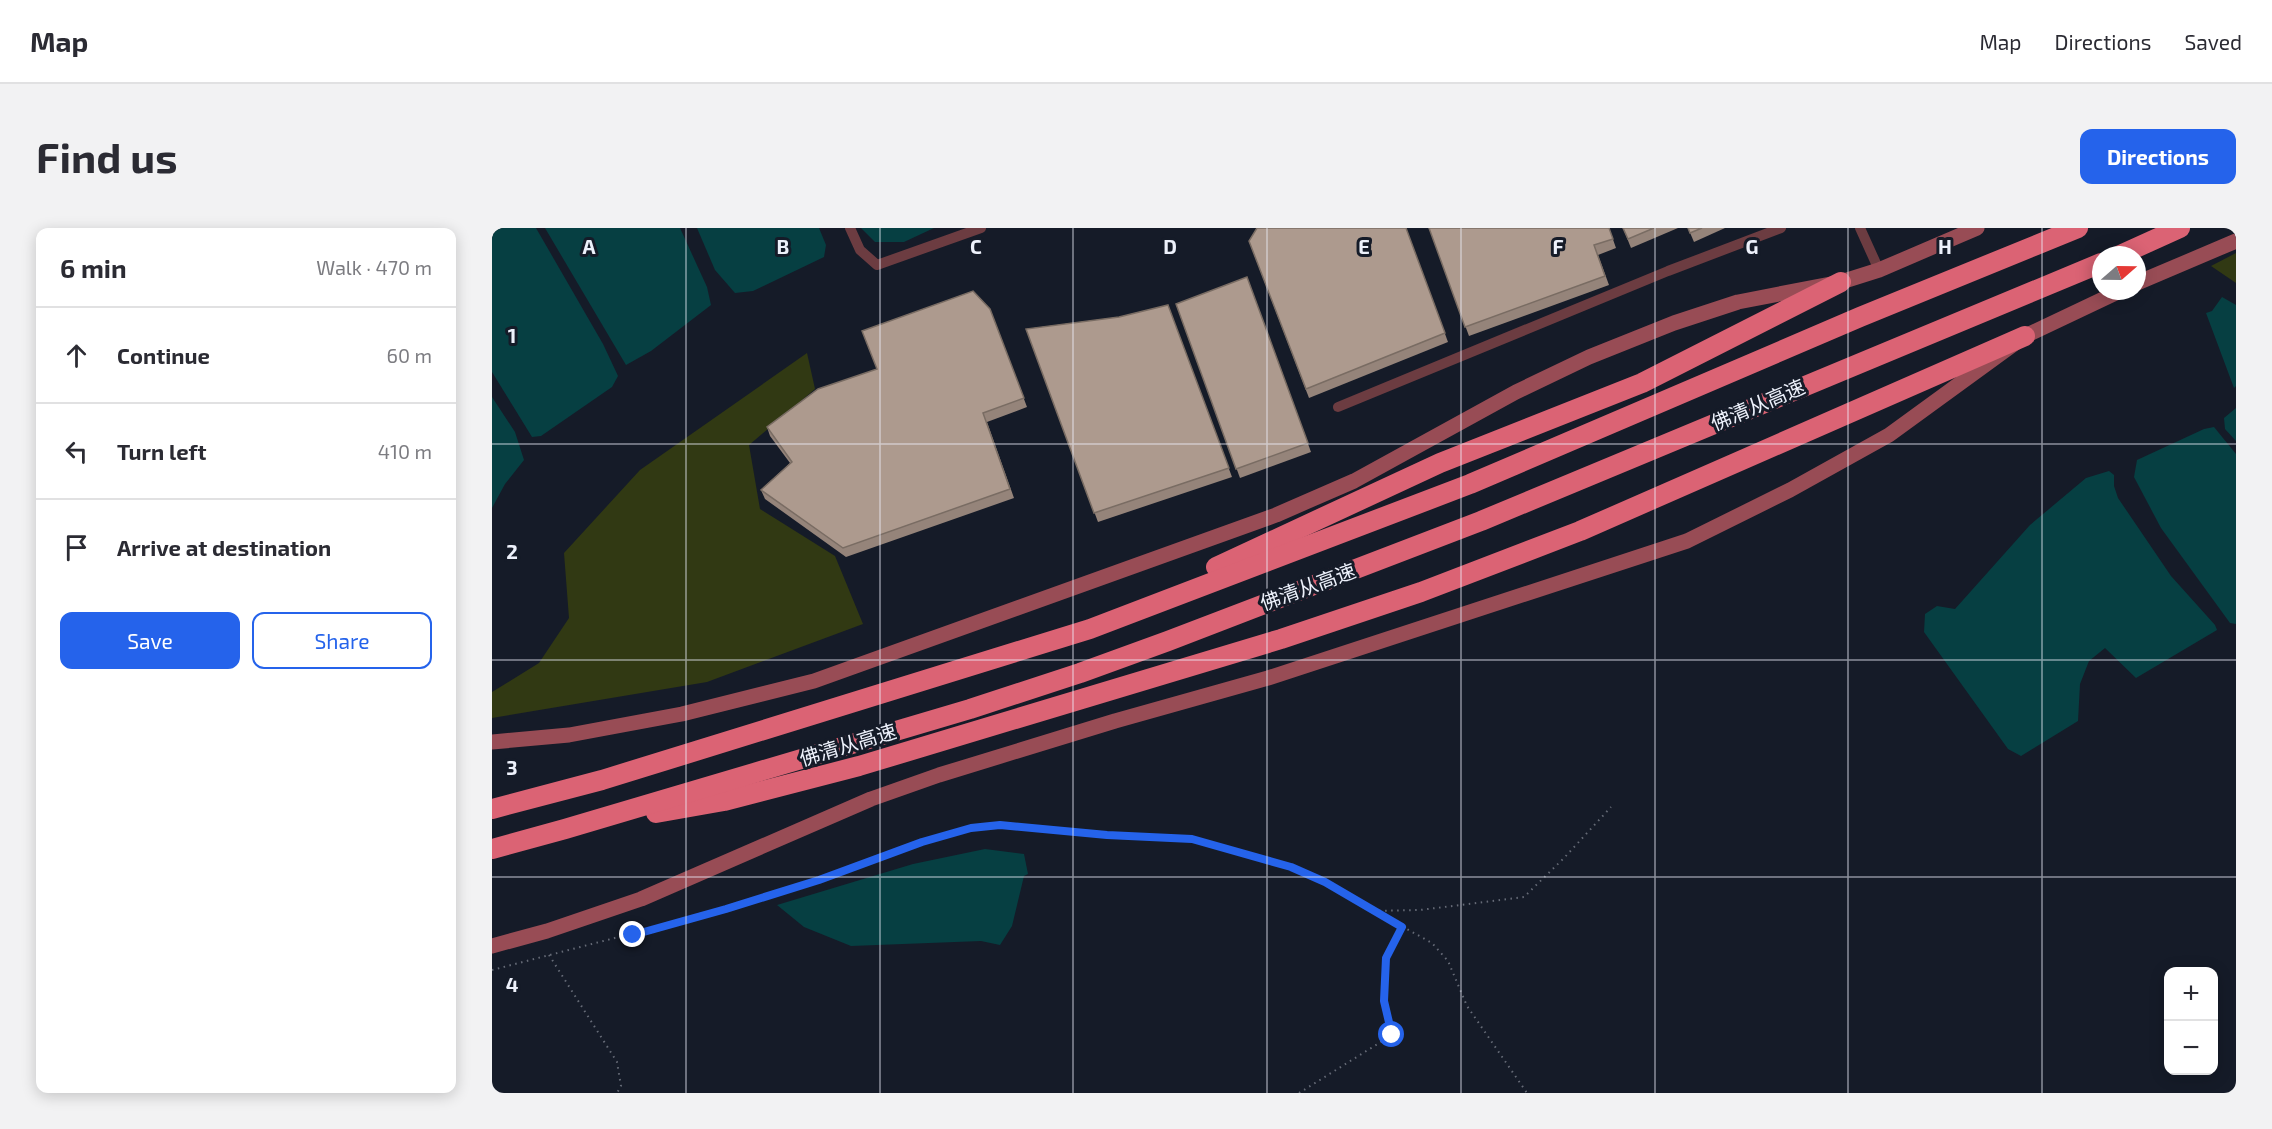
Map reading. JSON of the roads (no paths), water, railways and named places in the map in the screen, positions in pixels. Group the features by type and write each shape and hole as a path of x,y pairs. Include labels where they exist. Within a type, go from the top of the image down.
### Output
{"highway":[{"name":"佛清从高速","path":"492,808 602,780 1078,633 1470,484 1860,317 2078,228"},
{"path":"2140,246 2180,228"},
{"name":"佛清从高速","path":"492,849 565,830 970,709 1168,641 1492,516 2092,267"},
{"path":"1078,633 1135,601 1206,571 1440,463 1642,383 1841,282"},
{"path":"565,830 724,801 859,766 1281,639 1421,592 1580,531 2025,336"}],"main road":[{"path":"492,742 569,735 682,714 814,681 1276,515 1354,481 1516,392 1579,362 1674,322 1738,302 1841,282 1879,270 1977,228"},
{"path":"2146,279 2236,241"},
{"path":"492,946 547,931 641,899 871,799 939,775 1115,721 1268,678 1687,541 1790,490 1889,435 2025,336 2101,300"}],"street":[{"path":"850,228 860,250 877,266 981,228"},
{"path":"1338,406 1668,271 1781,228"},
{"path":"1860,228 1879,270"}]}
